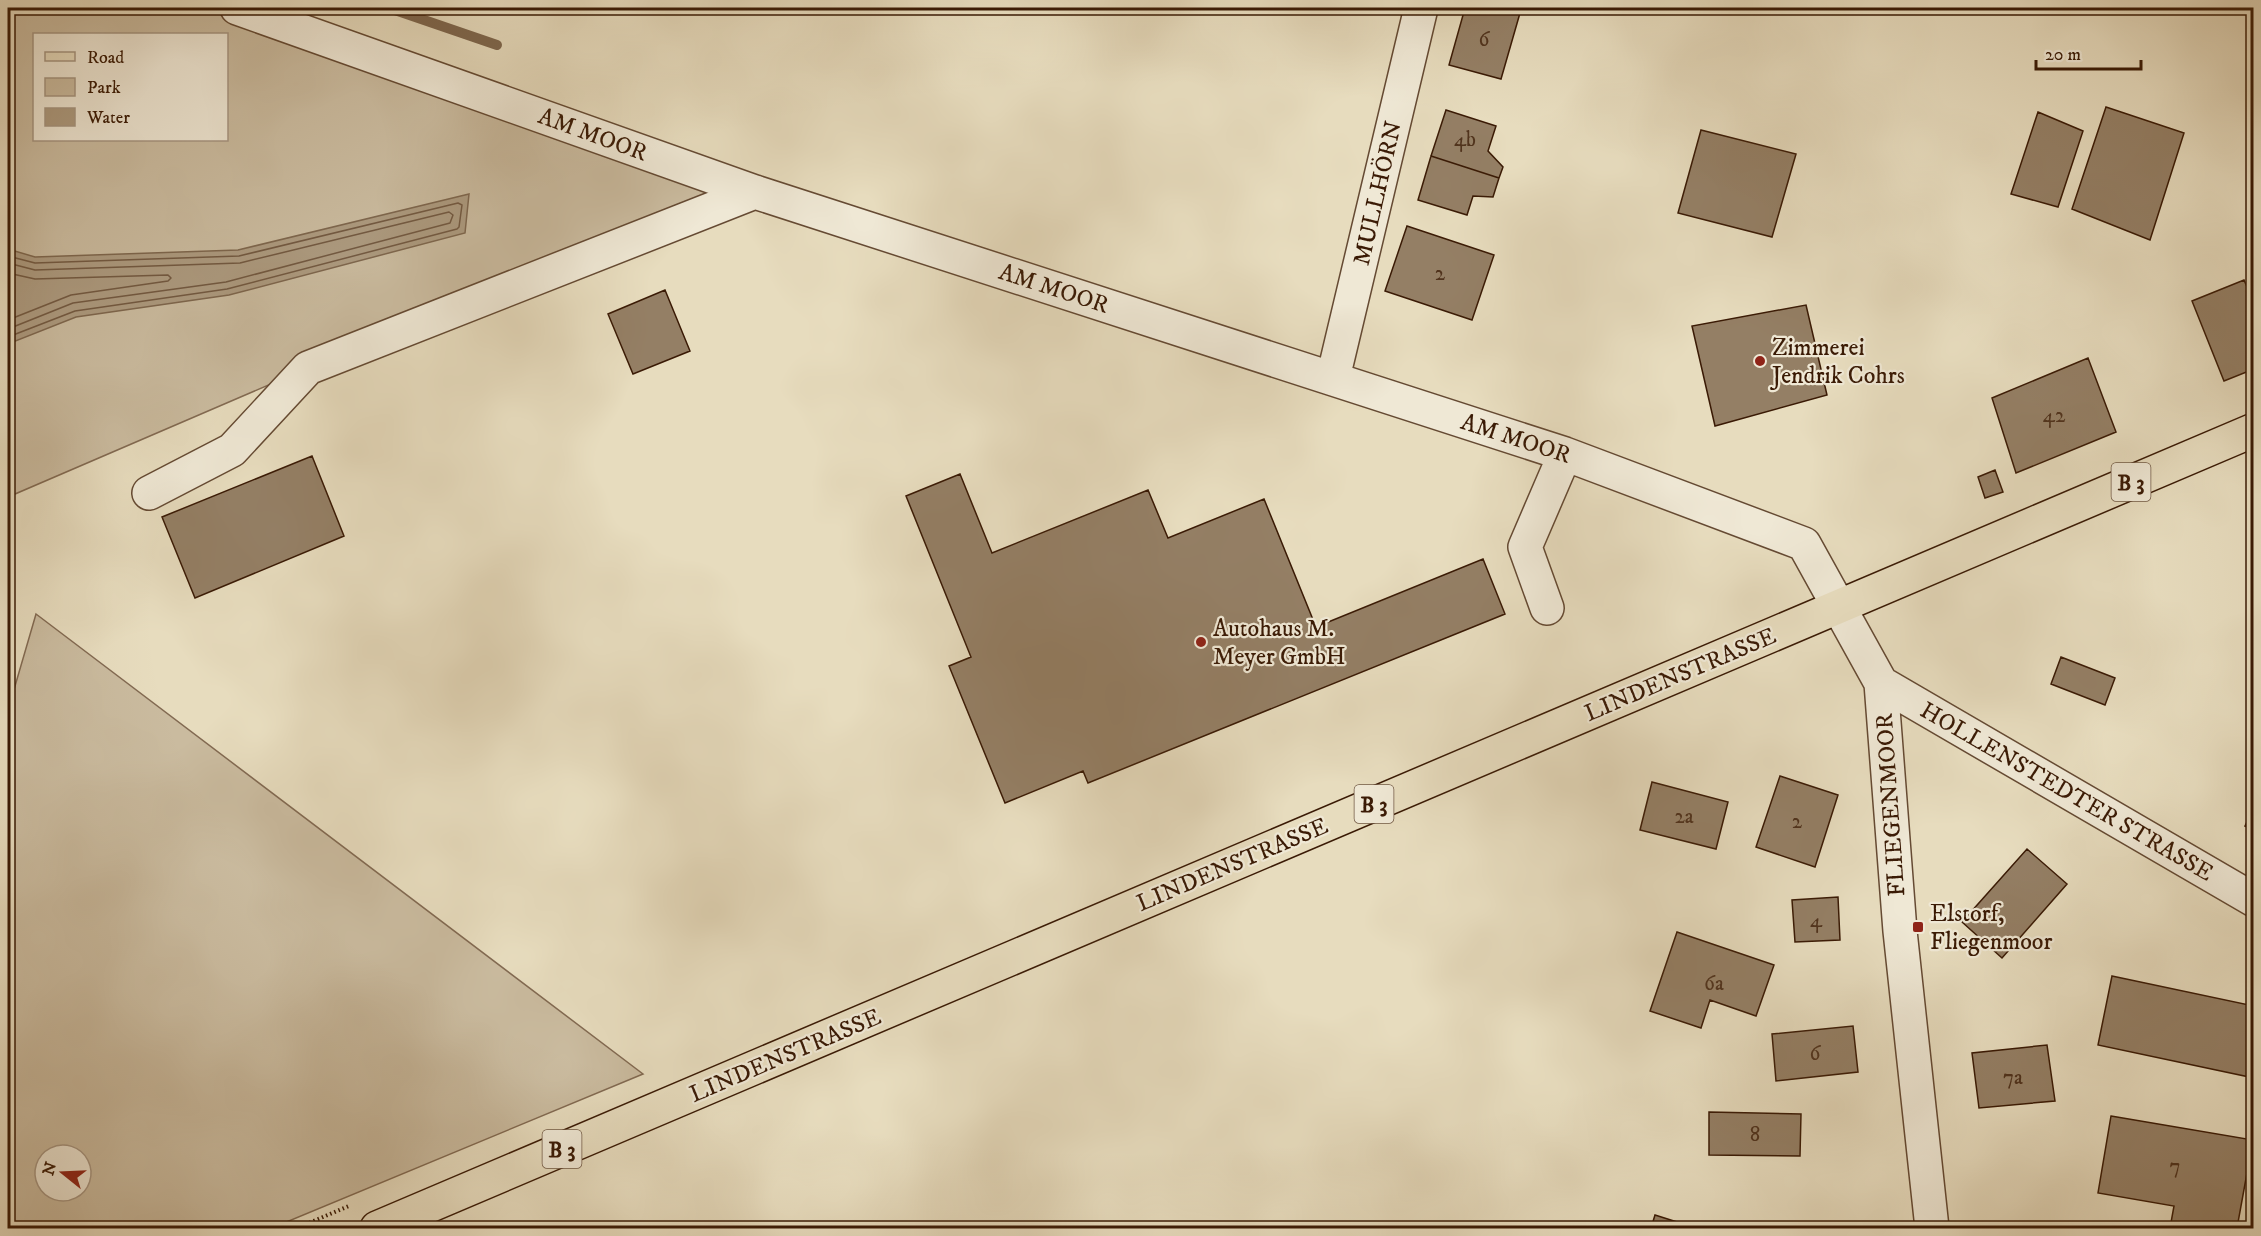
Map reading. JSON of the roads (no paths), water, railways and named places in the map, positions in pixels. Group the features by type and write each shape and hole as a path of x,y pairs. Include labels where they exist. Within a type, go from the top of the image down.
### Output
{"main road":[{"name":"LINDENSTRASSE","path":"377,1228 2253,430"}],"street":[{"name":"AM MOOR","path":"237,8 755,192 1565,454 1804,544 1839,606"},
{"name":"MULLHÖRN","path":"1333,378 1421,8"},
{"path":"149,493 232,450 308,368 755,192"},
{"path":"1547,608 1525,547 1565,454"},
{"name":"FLIEGENMOOR","path":"1839,606 1881,683 1900,930 1932,1228"},
{"name":"HOLLENSTEDTER STRASSE","path":"1881,683 2253,900"}],"water":[{"path":"469,194 465,233 229,295 76,317 8,344 8,249 35,257 238,250"}],"waterway":[{"path":"389,8 497,45"}],"place":[{"name":"Zimmerei Jendrik Cohrs","path":"1760,361"},
{"name":"Autohaus M. Meyer GmbH","path":"1201,642"},
{"name":"Elstorf, Fliegenmoor","path":"1918,927"}]}
